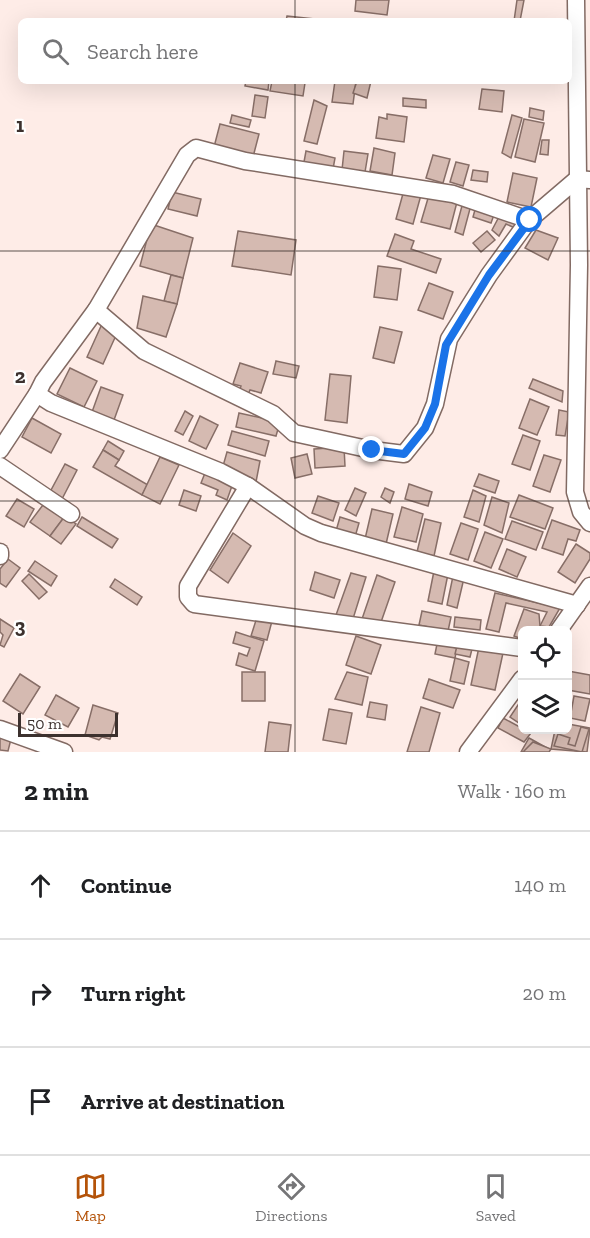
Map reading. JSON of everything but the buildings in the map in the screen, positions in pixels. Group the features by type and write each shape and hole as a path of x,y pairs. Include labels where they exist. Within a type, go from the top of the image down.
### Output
{"street":[{"path":"576,0 584,266 575,492 580,512 590,523"},
{"path":"0,450 43,382 96,310 187,155 196,148 245,161 453,194 530,220"},
{"path":"96,310 144,351 277,416 290,431 372,450 404,454 425,428 435,404 446,345 489,275 530,220 583,179"},
{"path":"37,394 51,403 248,486 305,526 321,533 577,605"},
{"path":"0,466 71,514"},
{"path":"248,486 188,586 188,597 194,604 518,647"},
{"path":"562,626 590,586"},
{"path":"468,752 521,680"},
{"path":"0,729 64,752"}],"route":[{"path":"372,450 404,454 425,428 435,404 446,345 489,275 530,220"}]}
